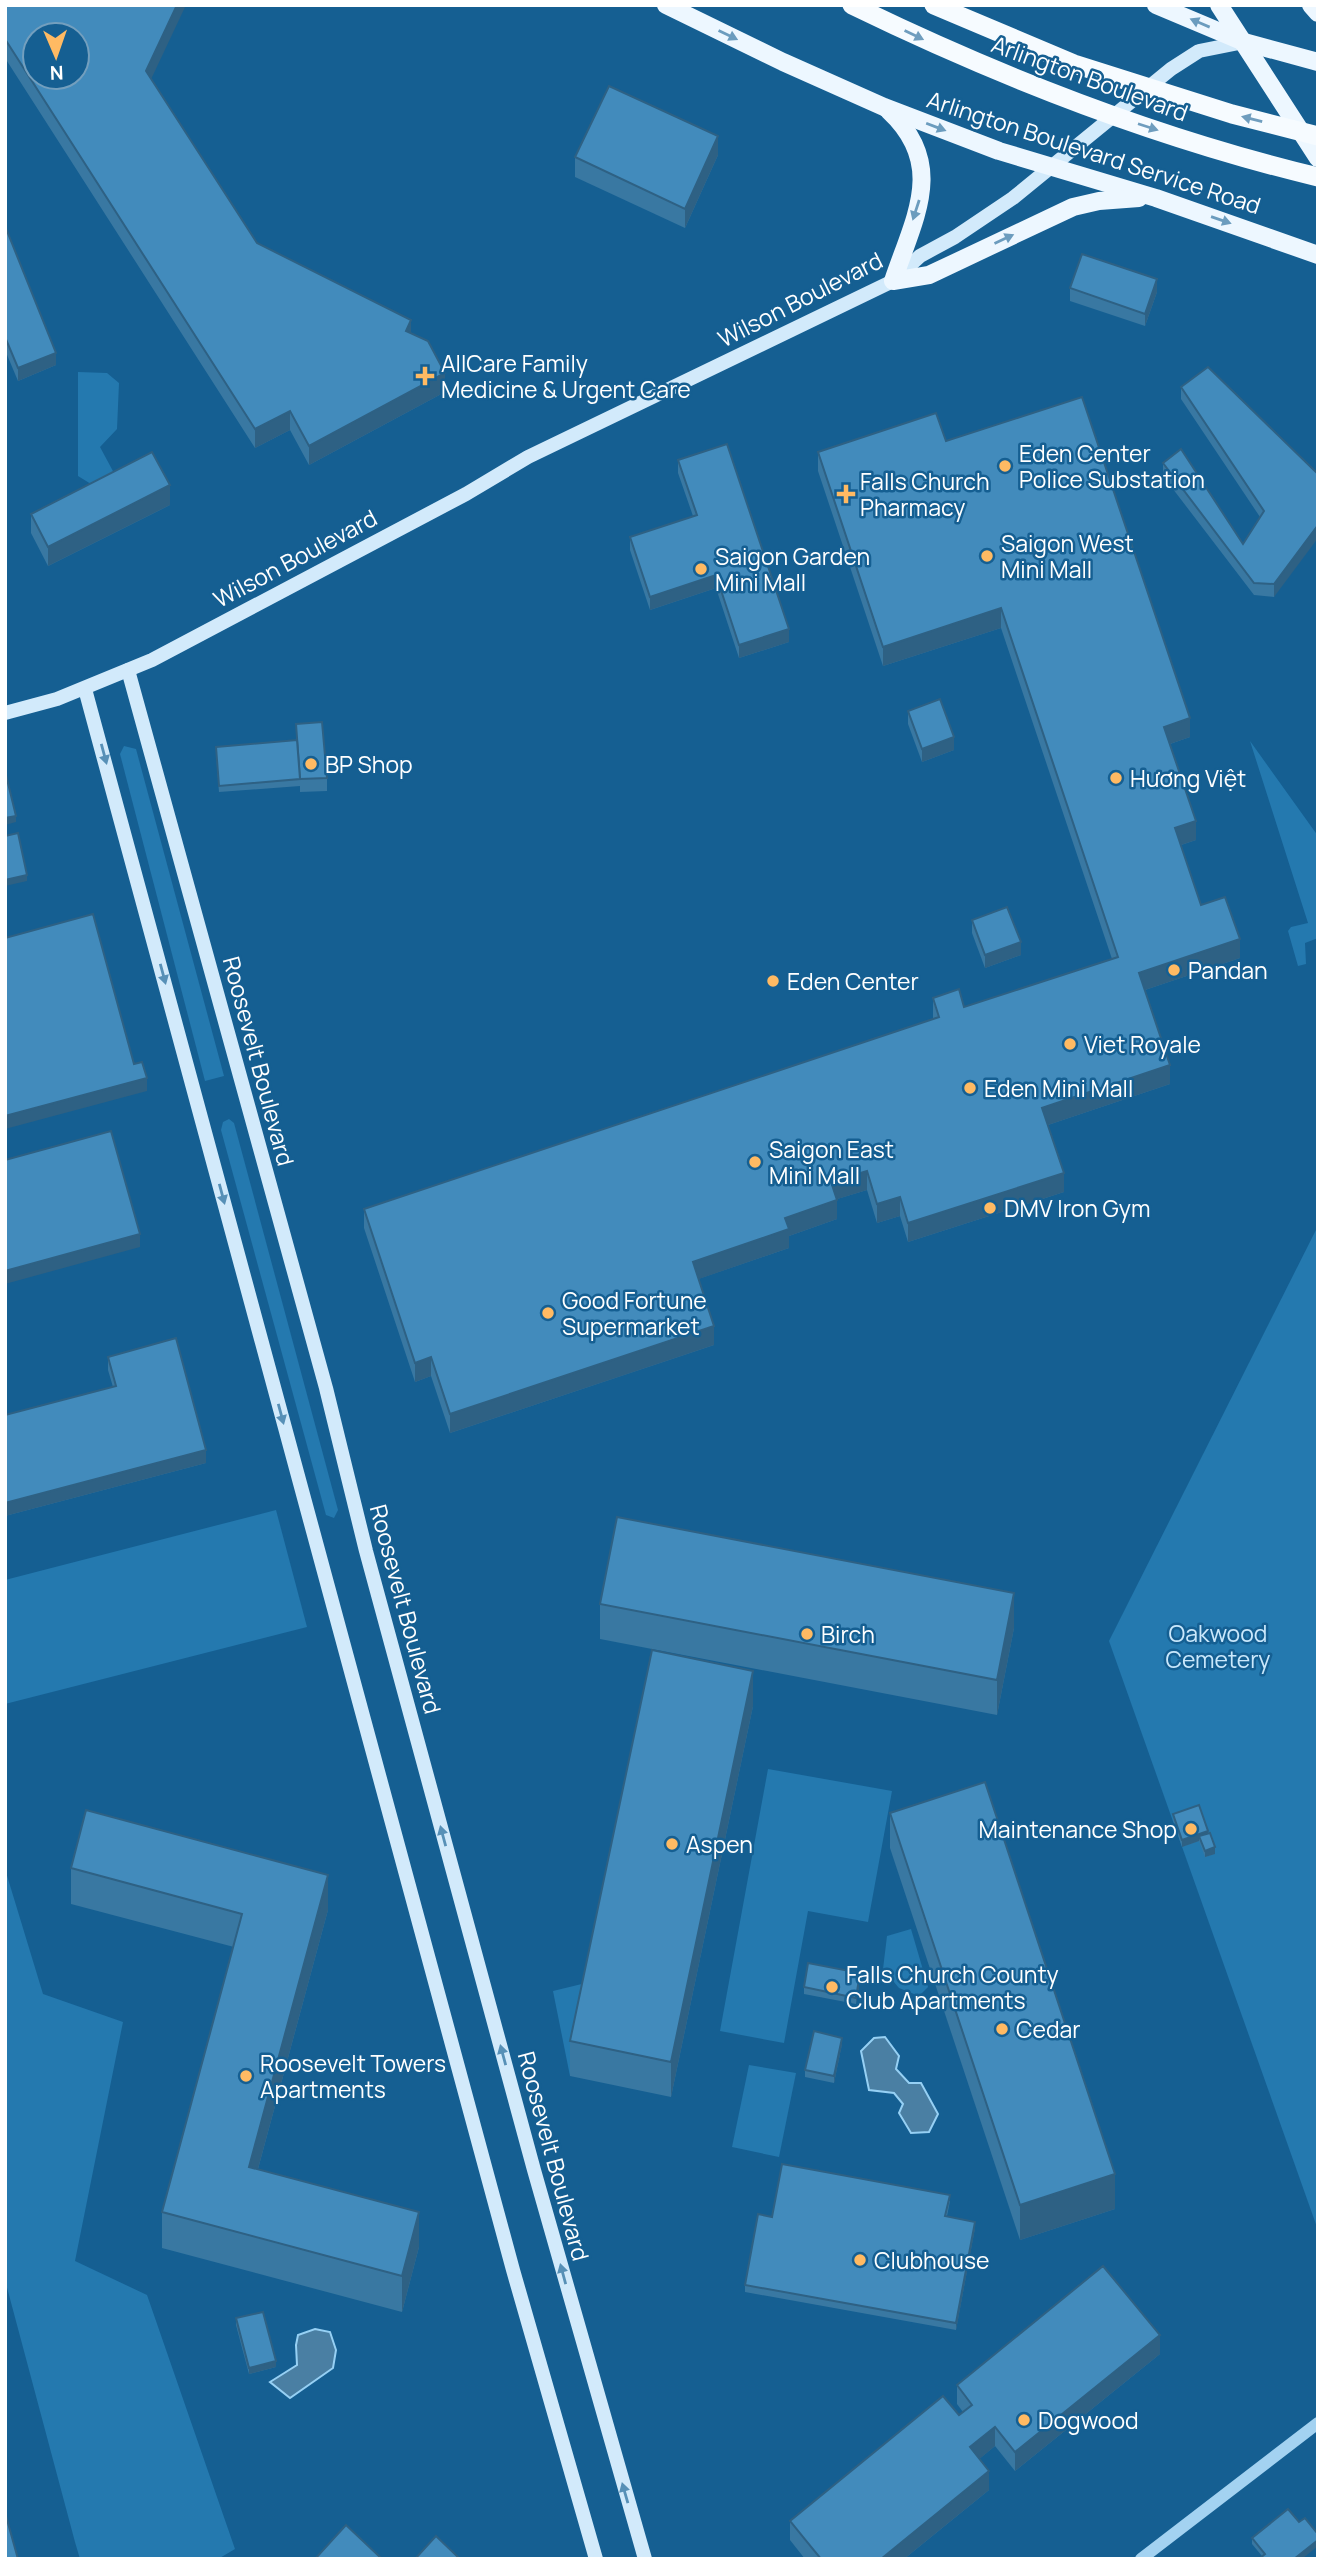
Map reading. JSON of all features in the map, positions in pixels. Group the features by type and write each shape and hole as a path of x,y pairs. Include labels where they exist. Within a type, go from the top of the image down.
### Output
{"highway":[{"name":"Arlington Boulevard","path":"852,5 939,47 1062,98 1244,159 1318,177"},
{"name":"Arlington Boulevard","path":"934,5 1074,64 1232,114 1318,136"}],"main road":[{"name":"Arlington Boulevard Service Road","path":"666,5 884,107 999,151 1156,198 1318,255"},
{"path":"1156,5 1244,42 1318,62"},
{"path":"1219,5 1285,111 1318,158"},
{"path":"1311,5 1318,13"},
{"name":"Wilson Boulevard","path":"5,713 85,689 165,654 466,494 528,457 893,281 920,256 955,237 1004,204 1171,69 1199,51 1244,42"},
{"path":"884,107 910,133 920,152 923,176 920,198 893,281 929,275 1073,207 1121,199 1156,198"},
{"name":"Roosevelt Boulevard","path":"128,670 326,1388 366,1550 531,2157 645,2559"},
{"path":"85,689 507,2246 596,2559"}],"street":[{"path":"1141,2559 1318,2423"}],"green space":[{"path":"78,372 107,373 119,383 117,429 100,447 114,473 91,484 78,476"},
{"path":"1250,741 1318,836 1318,938 1305,943 1306,964 1298,966 1288,931 1291,927 1308,923"},
{"path":"124,746 136,749 224,1076 205,1081 120,754"},
{"path":"229,1119 234,1123 338,1510 334,1518 326,1515 221,1130 223,1122"},
{"name":"Oakwood Cemetery","path":"1318,1226 1318,2230 1109,1641"},
{"path":"276,1510 307,1627 5,1704 5,1580"},
{"path":"768,1769 892,1791 868,1922 808,1911 784,2043 720,2031"},
{"path":"5,1869 43,1994 123,2022 75,2261 147,2295 235,2549 218,2559 80,2559 5,2280"},
{"path":"911,1929 928,1987 919,1996 899,1988 883,1969 887,1936"},
{"path":"590,1982 570,2076 553,1991"},
{"path":"749,2065 796,2073 779,2157 732,2147"}],"shaded area":[{"path":"885,2037 899,2056 896,2069 909,2083 921,2083 938,2114 929,2132 911,2133 899,2113 903,2104 894,2093 869,2090 861,2051 874,2038"},
{"path":"315,2329 330,2332 336,2350 333,2368 290,2398 270,2382 297,2365 298,2335"}],"building":[{"path":"5,5 177,5 146,71 257,243 411,320 406,331 428,341 445,373 309,446 290,411 255,429 38,91 91,91 91,21 21,21 21,64 5,39"},
{"path":"609,86 718,136 685,209 575,157"},
{"path":"5,226 56,353 18,368 5,337"},
{"path":"1082,254 1157,279 1145,314 1070,288"},
{"path":"1208,367 1318,474 1318,525 1274,584 1254,583 1163,463 1181,449 1243,544 1264,511 1181,387"},
{"path":"1082,397 1190,718 1164,727 1196,821 1175,828 1201,905 1225,897 1240,939 1139,973 1170,1065 1042,1108 1064,1173 908,1223 900,1197 877,1204 867,1171 831,1182 837,1200 785,1218 789,1229 693,1262 714,1326 450,1414 431,1357 415,1363 364,1209 939,1017 933,998 959,989 964,1007 1118,957 1001,608 883,647 818,452 936,413 946,441"},
{"name":"Saigon Garden Mini Mall","path":"727,444 789,629 739,645 716,575 650,597 630,537 697,515 678,460"},
{"path":"152,452 170,485 48,547 31,514"},
{"path":"940,699 954,737 922,749 908,711"},
{"name":"BP Shop","path":"322,722 327,778 300,779 296,724"},
{"path":"297,740 300,779 219,786 216,747"},
{"path":"5,771 16,816 5,818"},
{"path":"18,833 27,875 5,880 5,836"},
{"path":"1007,907 1021,942 985,955 972,920"},
{"path":"93,914 134,1064 142,1062 147,1078 5,1116 5,938"},
{"path":"111,1131 140,1234 5,1271 5,1160"},
{"path":"176,1338 206,1450 5,1503 5,1415 116,1386 108,1357"},
{"name":"Birch","path":"617,1517 1014,1593 997,1680 600,1604"},
{"name":"Aspen","path":"652,1650 753,1671 671,2062 570,2041"},
{"name":"Cedar","path":"985,1782 1115,2174 1020,2205 890,1813"},
{"name":"Maintenance Shop","path":"1199,1805 1208,1831 1182,1840 1173,1814"},
{"name":"Roosevelt Towers Apartments","path":"86,1810 328,1875 249,2167 419,2212 402,2276 162,2212 242,1914 71,1868"},
{"path":"1210,1833 1215,1847 1205,1851 1199,1836"},
{"name":"Falls Church County Club Apartments","path":"808,1963 860,1973 856,1998 804,1987"},
{"name":"Falls Church County Club Apartments","path":"814,2031 842,2038 834,2076 805,2070"},
{"name":"Clubhouse","path":"782,2164 950,2195 945,2216 975,2222 956,2323 745,2285 758,2214 772,2217"},
{"name":"Dogwood","path":"1103,2266 1160,2335 1015,2452 995,2427 970,2447 989,2471 881,2559 821,2559 790,2521 943,2396 959,2415 972,2405 957,2385"},
{"path":"263,2312 276,2361 249,2368 236,2318"},
{"path":"1288,2509 1299,2522 1305,2518 1318,2534 1318,2540 1294,2559 1259,2559 1265,2554 1252,2538"},
{"path":"6,2516 18,2559 5,2559"},
{"path":"346,2525 382,2559 315,2559"},
{"path":"436,2536 460,2559 415,2559"}],"place":[{"name":"AllCare Family Medicine & Urgent Care","path":"425,376"},
{"name":"Eden Center Police Substation","path":"1005,466"},
{"name":"Falls Church Pharmacy","path":"846,494"},
{"name":"Saigon West Mini Mall","path":"987,556"},
{"name":"Saigon Garden Mini Mall","path":"701,569"},
{"name":"BP Shop","path":"311,764"},
{"name":"Hương Việt","path":"1116,778"},
{"name":"Pandan","path":"1174,970"},
{"name":"Eden Center","path":"773,981"},
{"name":"Viet Royale","path":"1070,1044"},
{"name":"Eden Mini Mall","path":"970,1088"},
{"name":"Saigon East Mini Mall","path":"755,1162"},
{"name":"DMV Iron Gym","path":"990,1208"},
{"name":"Good Fortune Supermarket","path":"548,1313"},
{"name":"Birch","path":"807,1634"},
{"name":"Maintenance Shop","path":"1191,1829"},
{"name":"Aspen","path":"672,1844"},
{"name":"Falls Church County Club Apartments","path":"832,1987"},
{"name":"Cedar","path":"1002,2029"},
{"name":"Roosevelt Towers Apartments","path":"246,2076"},
{"name":"Clubhouse","path":"860,2260"},
{"name":"Dogwood","path":"1024,2420"}]}
